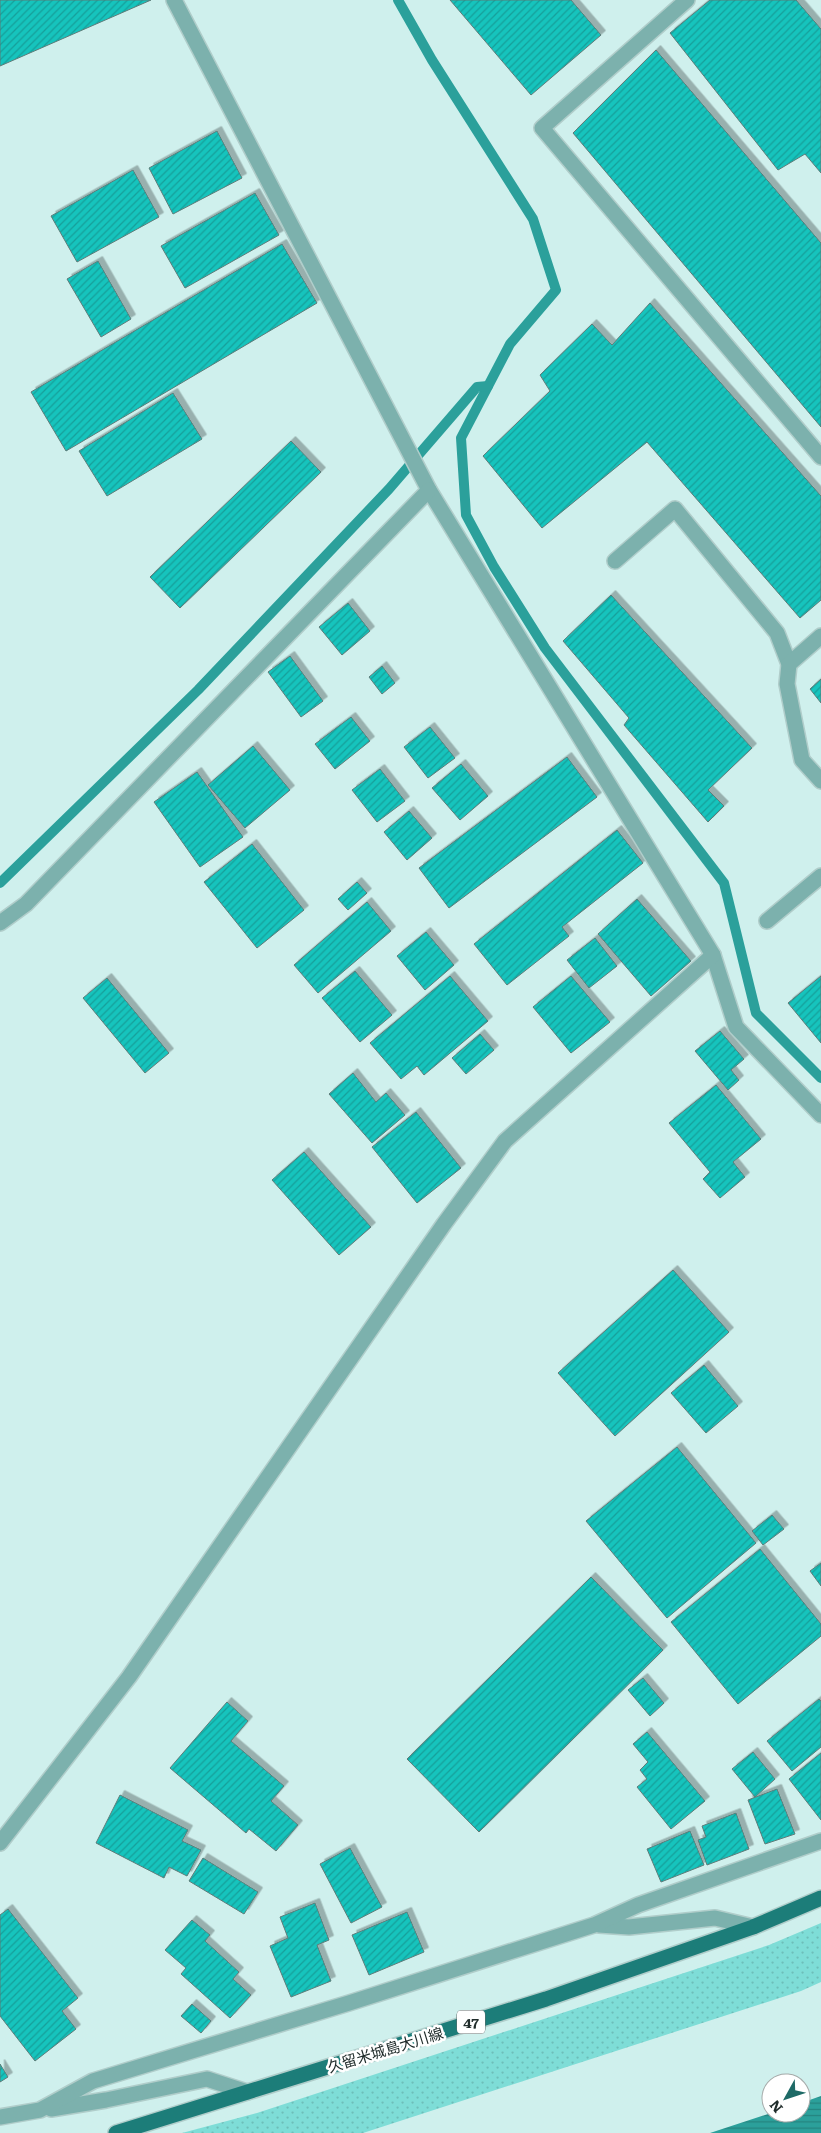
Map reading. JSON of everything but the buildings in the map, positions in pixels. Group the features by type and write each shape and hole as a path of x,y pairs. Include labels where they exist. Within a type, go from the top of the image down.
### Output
{"main road":[{"name":"久留米城島大川線","path":"116,2133 546,1998 753,1927 821,1898"}],"street":[{"path":"174,0 429,490 712,955 736,1027 821,1115"},
{"path":"687,0 542,128 821,457"},
{"path":"0,923 26,904 429,490"},
{"path":"615,561 675,509 777,633 789,664 787,684 802,760 821,781"},
{"path":"789,664 821,636"},
{"path":"767,921 821,876"},
{"path":"0,1843 129,1677 444,1224 505,1141 712,955"},
{"path":"40,2110 93,2081 349,2004 594,1925 638,1905 821,1841"},
{"path":"594,1925 629,1927 715,1918 753,1927"},
{"path":"0,2117 106,2100 207,2079 247,2092"}],"shaded area":[{"path":"821,1923 821,1982 801,1991 363,2133 182,2133 257,2113 769,1945"},
{"path":"821,2096 821,2133 710,2133 761,2116 761,2123 811,2123 811,2100"}],"waterway":[{"path":"398,0 432,60 533,219 556,290 510,344 461,438 466,515 494,567 545,648 724,883 756,1013 821,1078"},
{"path":"0,883 198,690 389,489 477,387 488,386"}]}
